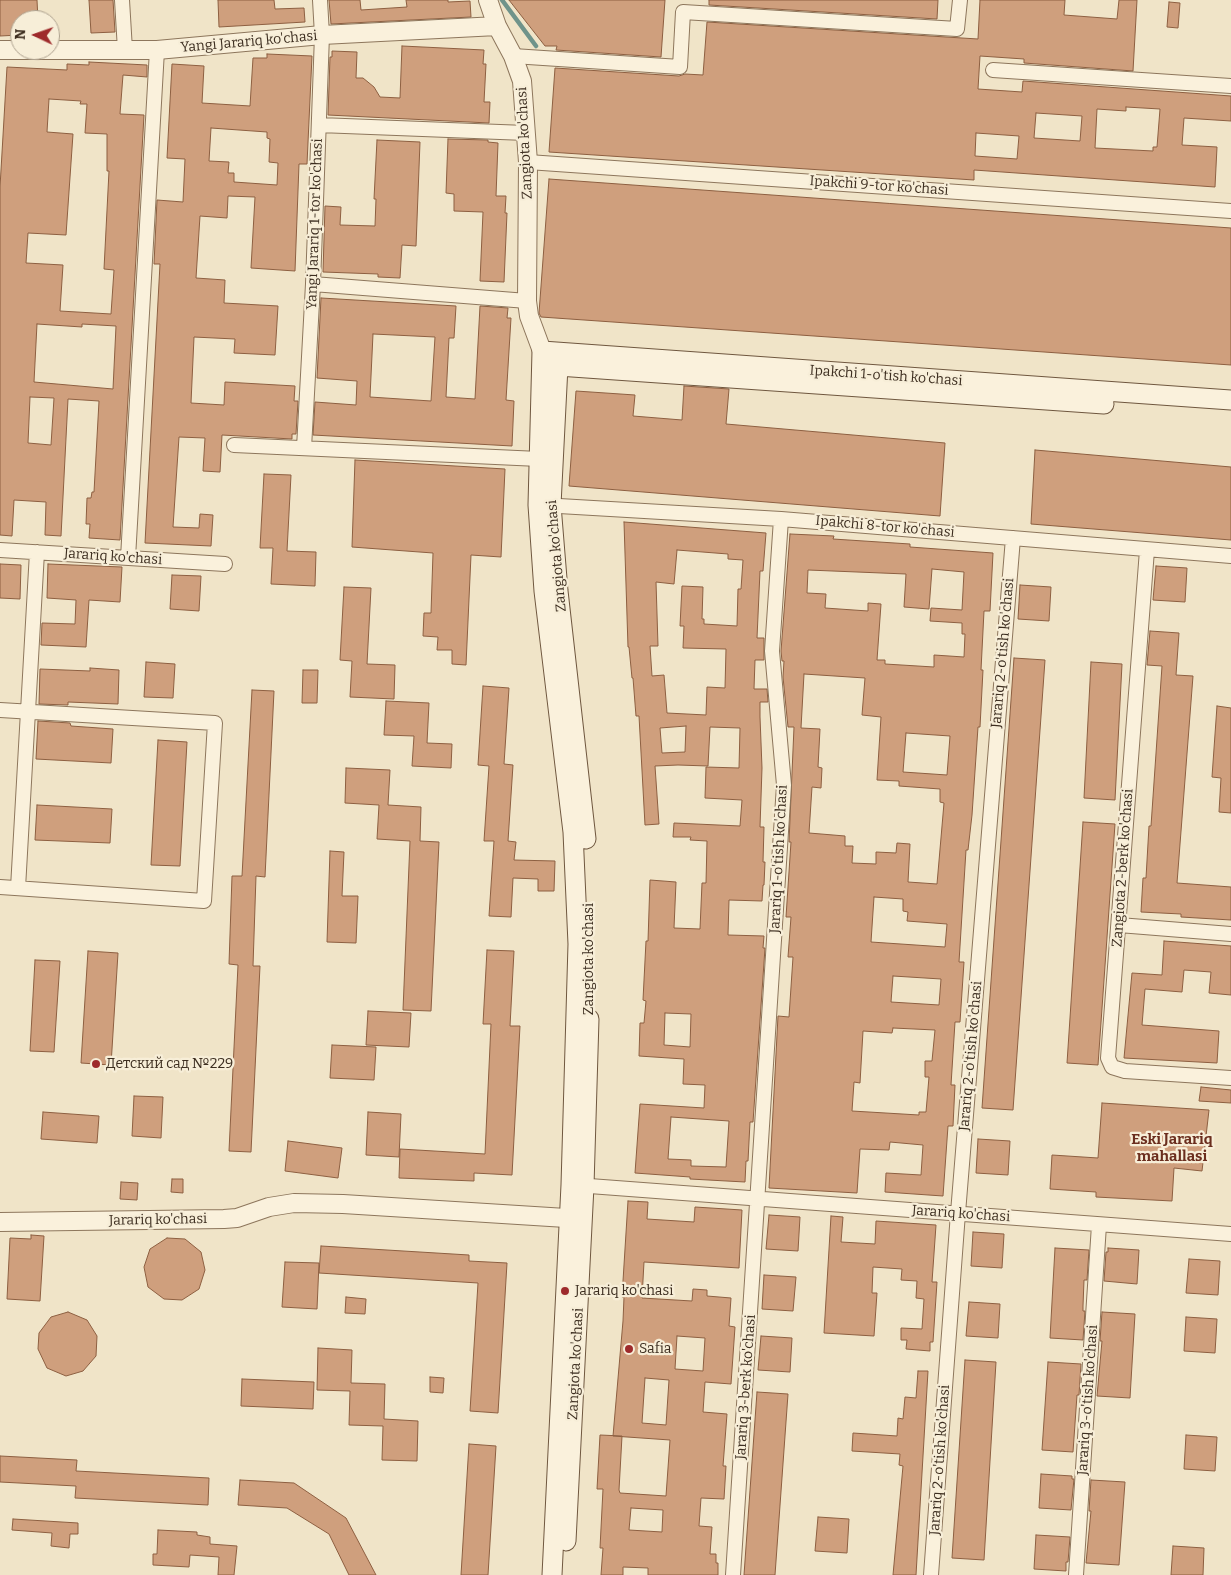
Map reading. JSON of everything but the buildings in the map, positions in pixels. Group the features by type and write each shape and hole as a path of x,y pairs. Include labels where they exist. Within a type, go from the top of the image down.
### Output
{"main road":[{"name":"Ipakchi 1-o'tish ko'chasi","path":"542,351 1231,400"},
{"name":"Zangiota ko'chasi","path":"542,351 539,459 558,591 586,835 591,944 576,1219 552,1575"},
{"name":"Ipakchi 1-o'tish ko'chasi","path":"558,366 1231,413"},
{"name":"Zangiota ko'chasi","path":"545,505 558,366"},
{"name":"Zangiota ko'chasi","path":"564,1575 576,1219"}],"street":[{"path":"122,0 125,50"},
{"name":"Yangi Jarariq 1-tor ko'chasi","path":"304,448 319,125 322,35 320,0"},
{"name":"Zangiota ko'chasi","path":"488,0 497,26 513,56 522,81 528,162 527,301 529,316 542,351 558,366"},
{"path":"513,56 680,67 683,12 957,29 960,0"},
{"name":"Yangi Jarariq ko'chasi","path":"0,50 157,50 322,35 497,26"},
{"path":"128,558 157,50"},
{"path":"993,70 1231,86"},
{"path":"319,125 526,133"},
{"name":"Ipakchi 9-tor ko'chasi","path":"528,162 1231,211"},
{"path":"313,284 527,301"},
{"path":"234,445 539,459"},
{"name":"Ipakchi 8-tor ko'chasi","path":"545,505 781,519 1231,556"},
{"name":"Jarariq 1-o'tish ko'chasi","path":"758,1199 784,785 772,651 781,519"},
{"name":"Jarariq 2-o'tish ko'chasi","path":"931,1575 958,1213 1013,538"},
{"name":"Jarariq ko'chasi","path":"0,550 225,564"},
{"name":"Zangiota 2-berk ko'chasi","path":"1147,550 1108,1058 1112,1067 1125,1071 1231,1078"},
{"path":"18,888 37,552"},
{"path":"0,710 215,723 204,901 0,887"},
{"path":"1119,925 1231,934"},
{"name":"Jarariq ko'chasi","path":"578,1185 1231,1234"},
{"name":"Jarariq 3-berk ko'chasi","path":"733,1575 758,1199"},
{"name":"Jarariq ko'chasi","path":"0,1222 224,1219 237,1218 269,1207 294,1203 343,1204 576,1219"},
{"name":"Jarariq 3-o'tish ko'chasi","path":"1076,1575 1100,1225"}],"waterway":[{"path":"502,0 536,46"}],"place":[{"name":"Детский сад №229","path":"96,1064"},
{"name":"Jarariq ko'chasi","path":"565,1291"},
{"name":"Safia","path":"629,1349"}],"district":[{"name":"Eski Jarariq mahallasi","path":"1172,1148"}]}
